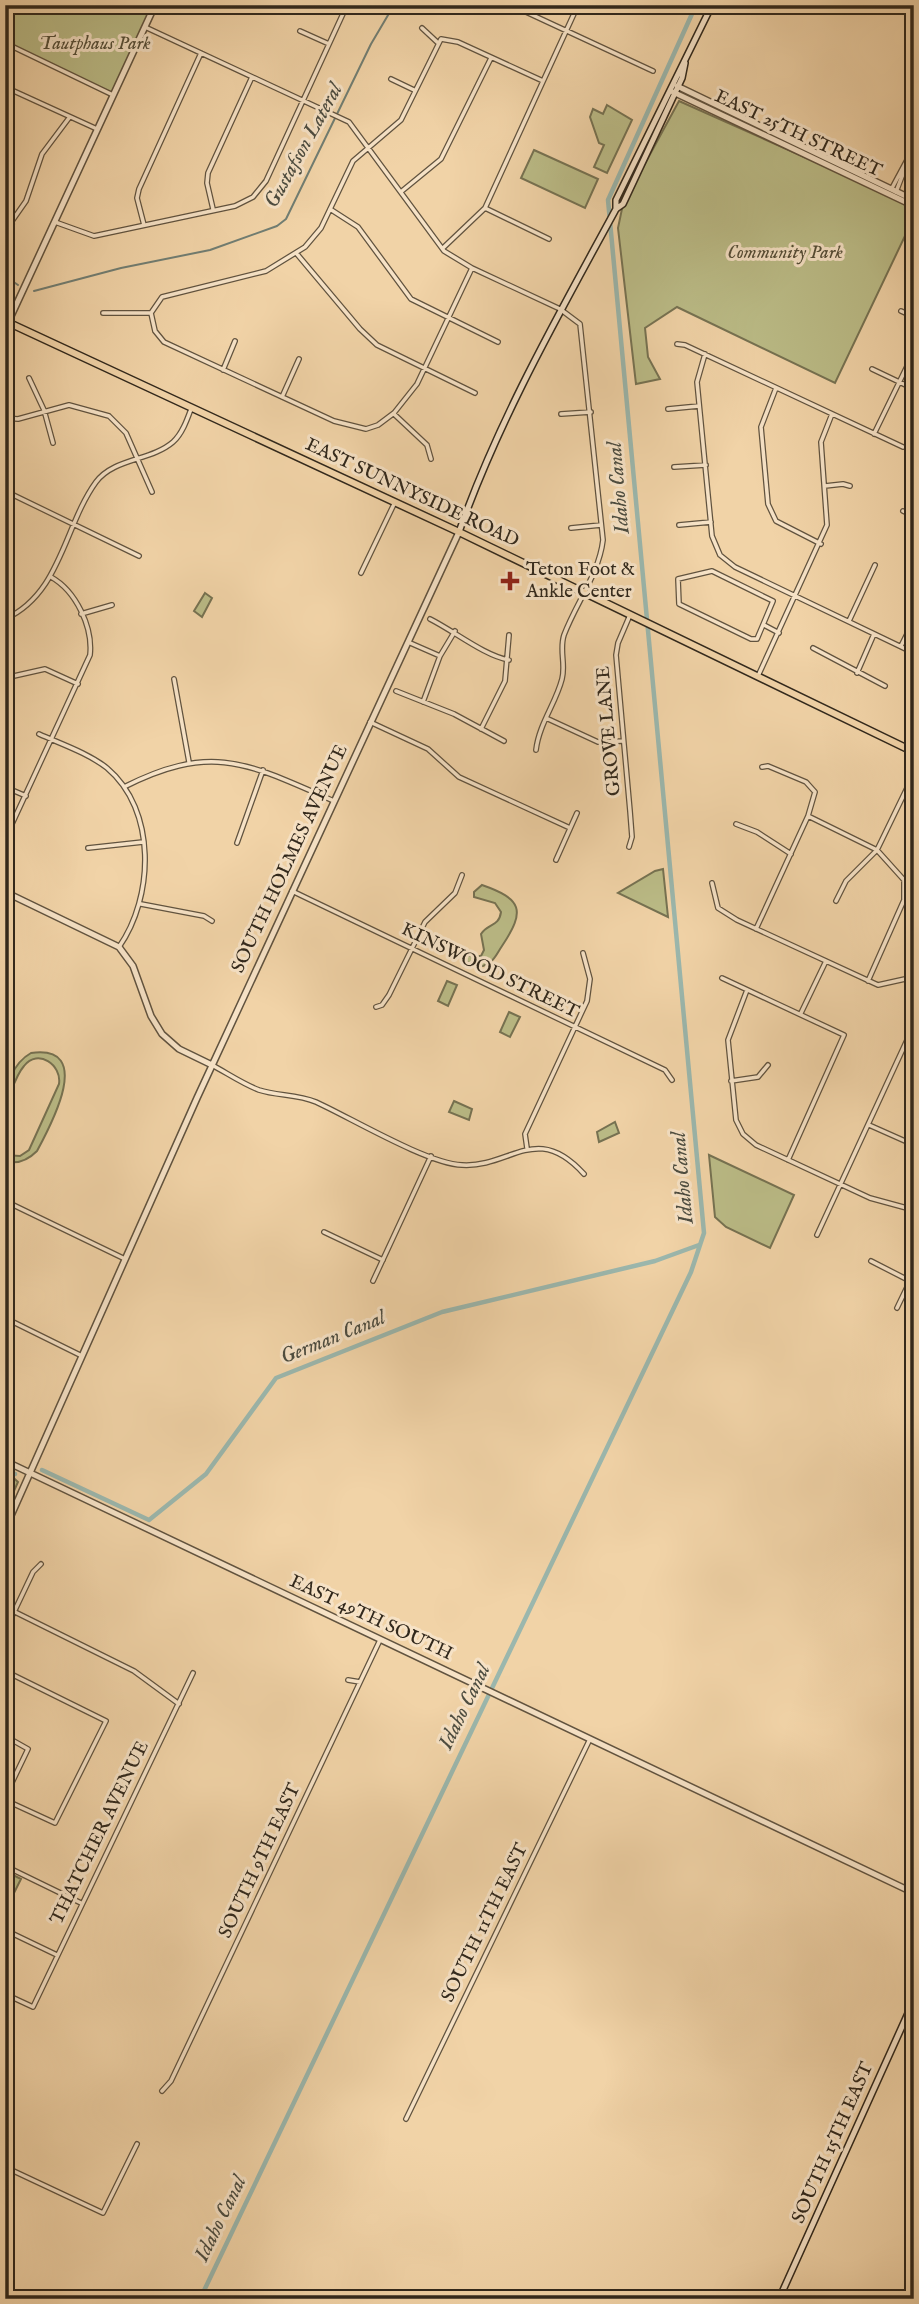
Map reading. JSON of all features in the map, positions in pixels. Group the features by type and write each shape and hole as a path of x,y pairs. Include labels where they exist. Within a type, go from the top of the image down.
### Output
{"main road":[{"name":"EAST SUNNYSIDE ROAD","path":"6,324 459,532 914,752"}],"street":[{"path":"6,324 155,5"},
{"path":"55,222 88,236 241,204 262,187 347,5"},
{"path":"511,5 653,71"},
{"path":"443,248 485,208 578,5"},
{"path":"661,5 674,11"},
{"name":"SOUTH HOLMES AVENUE","path":"616,209 623,204 675,93 685,63 712,5"},
{"path":"145,27 338,116 354,126 453,259 560,309 577,320 583,332 602,552 565,634 561,649 563,675 536,750"},
{"path":"422,28 437,42"},
{"path":"300,31 329,44"},
{"path":"152,312 162,298 265,271 297,254 321,228 353,160 395,127 437,42 448,38 543,82"},
{"path":"5,43 113,95"},
{"path":"144,225 137,198 139,189 201,53"},
{"path":"401,191 441,159 491,58"},
{"name":"SOUTH HOLMES AVENUE","path":"5,1529 212,1065 459,532 491,452 560,309 616,209 616,201 671,83 685,63"},
{"path":"213,209 206,183 208,173 252,77"},
{"path":"391,79 414,90"},
{"name":"EAST 25TH STREET","path":"671,83 893,193 914,206"},
{"path":"5,87 97,129"},
{"path":"5,100 12,90"},
{"name":"EAST 25TH STREET","path":"668,90 893,193 914,200"},
{"path":"5,232 26,201 42,154 69,118"},
{"path":"893,193 911,159 914,147"},
{"path":"485,208 550,239"},
{"path":"330,209 358,227 411,299 498,342"},
{"path":"5,217 12,224"},
{"path":"297,254 369,339 425,370 475,393"},
{"path":"152,312 161,340 355,429 378,425 394,413 425,370 472,268"},
{"path":"901,311 914,317"},
{"path":"103,313 152,312"},
{"path":"223,370 236,341"},
{"path":"677,344 705,354 903,447"},
{"path":"874,434 914,352"},
{"path":"705,354 697,382 711,522 717,550 729,563 914,653"},
{"path":"282,397 299,359"},
{"path":"872,369 914,389"},
{"path":"29,378 44,410 53,443"},
{"path":"776,388 761,427 768,504 776,521 821,544"},
{"path":"5,418 18,419 44,410 76,405 113,419 126,433 152,492"},
{"path":"668,409 699,406"},
{"path":"5,619 25,607 51,577 74,524 98,479 115,467 172,443 191,409"},
{"path":"561,414 591,412"},
{"path":"394,413 427,445 431,459"},
{"path":"758,676 797,597 827,525 821,442 832,414"},
{"path":"674,467 706,465"},
{"path":"825,486 850,486"},
{"path":"5,491 139,556"},
{"path":"360,573 395,502"},
{"path":"903,511 914,516"},
{"path":"680,525 711,522"},
{"path":"571,528 601,525"},
{"path":"849,621 875,565"},
{"path":"712,571 772,599 774,604 764,625 757,639 751,639 681,606 678,602 677,580 712,571"},
{"path":"5,839 78,684 90,651 81,614 69,590 51,577"},
{"path":"81,614 111,606"},
{"name":"GROVE LANE","path":"629,847 631,824 616,655 630,615"},
{"path":"430,619 491,655 509,660"},
{"path":"901,646 914,620"},
{"path":"764,625 779,632"},
{"path":"422,704 440,656 454,631"},
{"path":"857,673 874,634"},
{"path":"481,729 501,692 509,660 509,635"},
{"path":"408,642 440,656"},
{"path":"813,648 885,686"},
{"path":"5,678 48,669 78,684"},
{"path":"174,679 189,762"},
{"path":"396,691 422,704 454,714 504,741"},
{"path":"546,718 598,742 623,741"},
{"path":"370,722 428,749 458,777 570,828"},
{"path":"39,734 105,767 124,787 134,806 143,842 141,904 119,947"},
{"path":"124,787 147,775 189,762 233,762 263,770 334,802"},
{"path":"836,901 846,881 877,850 908,786 914,763"},
{"path":"756,929 808,816 814,797 810,784 778,770 762,767"},
{"path":"237,843 263,770"},
{"path":"5,787 26,796"},
{"path":"556,860 577,813"},
{"path":"808,816 877,850 900,872 906,893 867,981"},
{"path":"736,824 757,832 791,854"},
{"path":"88,848 143,842"},
{"path":"376,1007 382,1005 389,995 410,948 430,915 457,889 462,875"},
{"path":"712,883 719,911 867,981 886,986 905,979 914,982"},
{"name":"KINSWOOD STREET","path":"292,891 665,1070 672,1080"},
{"path":"5,892 119,947 133,966 151,1016 162,1034 179,1049 259,1090 314,1101 449,1163 470,1165 527,1148 555,1153 574,1163 584,1174"},
{"path":"141,904 204,916 212,921"},
{"path":"527,1148 526,1134 575,1027 589,989 587,964 583,953"},
{"path":"801,1014 826,961"},
{"path":"722,978 844,1035 788,1160"},
{"path":"747,990 729,1032 736,1120 743,1134 756,1145 870,1198 914,1210"},
{"path":"817,1235 914,1025"},
{"path":"731,1081 758,1077 768,1065"},
{"path":"869,1125 914,1145"},
{"path":"373,1281 431,1156"},
{"path":"5,1201 127,1259"},
{"path":"324,1232 383,1260"},
{"path":"871,1261 912,1282 897,1308"},
{"path":"5,1318 83,1356"},
{"name":"EAST 49TH SOUTH","path":"5,1461 914,1893"},
{"path":"5,1631 33,1572 41,1564"},
{"path":"5,1604 15,1612 134,1671 179,1704"},
{"path":"5,1610 15,1612"},
{"name":"SOUTH 9TH EAST","path":"162,2091 171,2081 212,1997 380,1640"},
{"path":"5,1671 106,1721 55,1823 5,1798 28,1749 5,1736"},
{"name":"THATCHER AVENUE","path":"5,1994 33,2007 193,1673"},
{"path":"348,1680 360,1682"},
{"name":"SOUTH 11TH EAST","path":"406,2119 590,1739"},
{"path":"5,1866 81,1903"},
{"path":"5,1930 57,1955"},
{"name":"SOUTH 15TH EAST","path":"779,2299 914,2000"},
{"path":"5,2167 103,2213 137,2144"}],"green space":[{"name":"Tautphaus Park","path":"5,5 155,5 113,95 5,43"},
{"name":"Community Park","path":"679,101 914,206 914,217 835,383 677,307 645,328 648,357 660,379 636,384 618,228 623,204"},
{"path":"607,105 632,120 607,173 594,167 604,145 599,143 590,117 593,109 603,114"},
{"path":"534,150 598,179 585,208 521,178"},
{"path":"205,593 212,598 202,617 194,611"},
{"path":"663,869 668,917 618,893 655,871"},
{"path":"482,885 512,901 517,915 510,934 496,955 483,966 469,963 458,956 481,956 484,950 481,934 500,917 501,912 495,903 474,897 474,892"},
{"path":"447,981 457,985 448,1006 438,1001"},
{"path":"509,1012 520,1017 510,1037 500,1032"},
{"path":"31,1053 50,1054 61,1061 65,1073 63,1089 37,1151 22,1161 5,1161 5,1155 20,1156 29,1150 59,1084 57,1071 48,1061 30,1061 18,1075 5,1106 11,1076 19,1063"},
{"path":"454,1101 472,1109 469,1120 449,1112"},
{"path":"615,1122 619,1133 599,1142 597,1132"},
{"path":"709,1155 794,1195 770,1248 726,1227 715,1217"},
{"path":"5,1470 18,1482 5,1511"},
{"path":"5,1871 21,1879 5,1911"}],"waterway":[{"name":"Gustafson Lateral","path":"34,291 121,268 210,250 277,226 286,219 371,44 394,5"},
{"name":"Idaho Canal","path":"200,2299 691,1272 704,1233 608,200 696,5"},
{"name":"Gustafson Lateral","path":"5,276 18,285"},
{"name":"German Canal","path":"42,1470 149,1520 206,1474 276,1378 442,1312 655,1261 699,1245"},
{"name":"German Canal","path":"5,1473 15,1474"}],"place":[{"name":"Teton Foot & Ankle Center","path":"510,581"}]}
